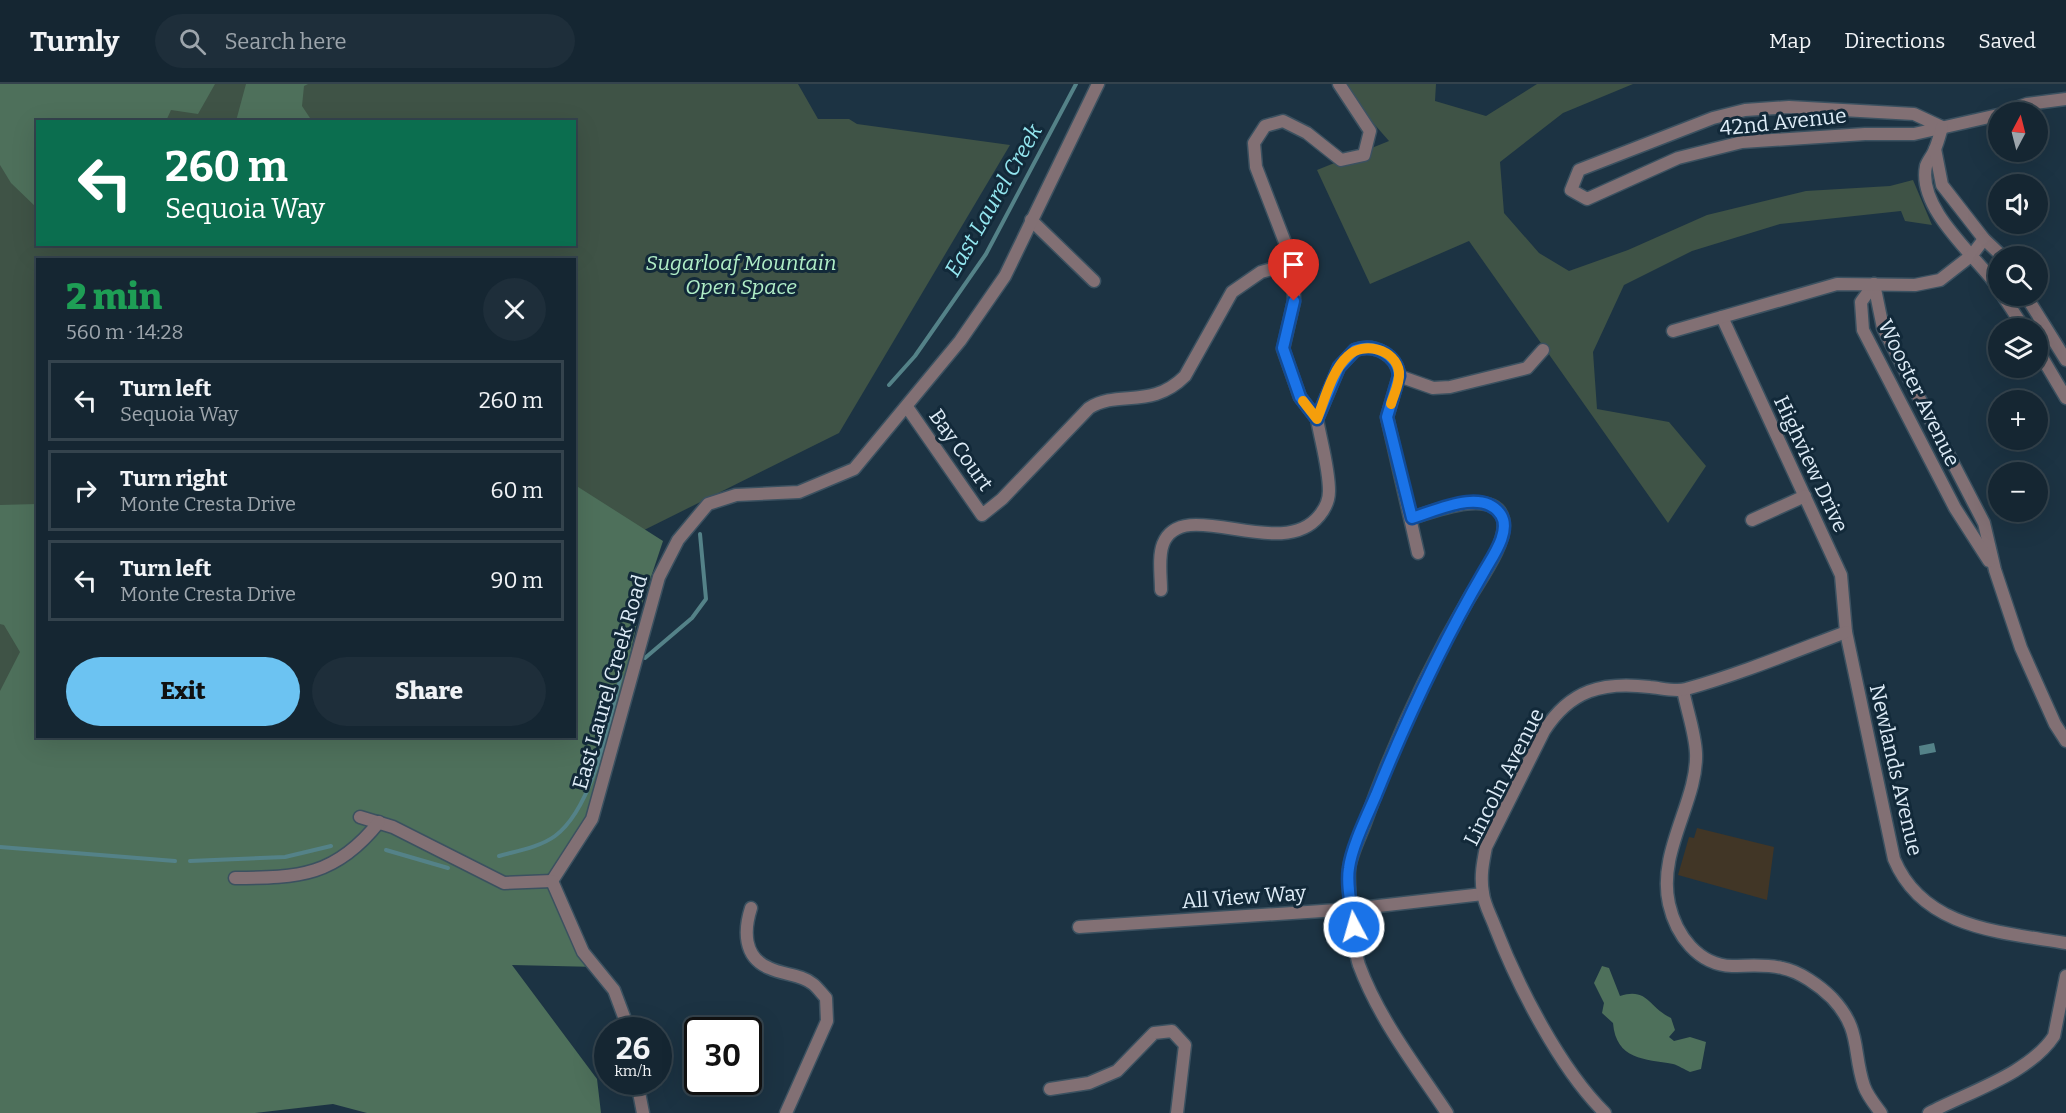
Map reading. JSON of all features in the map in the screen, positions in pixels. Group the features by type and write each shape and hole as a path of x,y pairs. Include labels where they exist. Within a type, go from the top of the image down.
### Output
{"street":[{"name":"East Laurel Creek Road","path":"552,881 592,819 659,577 678,540 698,513 708,504 728,497 799,492 854,469 885,428 907,407 960,341 1005,276 1098,84"},
{"path":"1161,590 1163,544 1173,530 1181,526 1203,525 1279,535 1299,531 1316,520 1324,510 1329,491 1317,419 1300,397 1283,348 1294,301 1293,263 1256,166 1254,143 1265,126 1283,121 1307,133 1341,160 1364,155 1371,131 1339,84"},
{"path":"2043,102 2066,99"},
{"name":"42nd Avenue","path":"1942,127 1914,114 1789,107 1745,110 1713,118 1579,170 1570,189 1587,199 1598,196 1631,177 1678,158 1742,142 1845,135 1914,134 1988,117"},
{"path":"1942,127 1935,149 1926,166 1928,192 1951,232 1988,275"},
{"path":"1935,149 1942,185 1991,246"},
{"path":"1032,220 1094,281"},
{"path":"1673,331 1837,284 1915,285 1940,280 1972,255 1984,239"},
{"name":"Bay Court","path":"907,407 982,515 1034,467 1089,408 1101,403 1158,394 1174,387 1185,376 1232,292 1261,272 1293,263"},
{"name":"Wooster Avenue","path":"1874,284 1861,302 1863,330 1955,508 1995,570"},
{"name":"Wooster Avenue","path":"1874,284 1883,328 1984,523 1995,570 2020,648 2055,724 2066,741"},
{"path":"2032,306 2066,360"},
{"name":"Highview Drive","path":"1722,317 1841,575 1846,633"},
{"path":"1317,419 1339,367 1355,350 1372,348 1382,351 1392,359 1399,369 1399,376 1387,417 1412,518 1418,553"},
{"path":"1399,376 1433,388 1450,387 1519,372 1534,363 1543,350"},
{"path":"2048,369 2066,399"},
{"path":"1752,520 1805,496"},
{"path":"1412,518 1468,502 1484,503 1498,511 1503,518 1503,533 1497,549 1462,609 1396,743 1349,868 1358,962 1383,1018 1447,1113"},
{"name":"Lincoln Avenue","path":"1605,1113 1591,1099 1572,1072 1515,975 1483,894 1481,868 1486,847 1555,714 1569,702 1596,687 1630,684 1683,690 1846,633"},
{"name":"Newlands Avenue","path":"1846,633 1894,859 1902,879 1918,895 1968,926 2066,943"},
{"path":"1683,690 1696,753 1667,871 1667,893 1674,921 1686,942 1702,957 1730,966 1761,965 1784,968 1804,977 1830,997 1850,1020 1864,1087 1881,1113"},
{"path":"360,817 379,822 504,883 552,881 579,944 614,990 623,1017"},
{"path":"235,878 309,874 336,862 367,837 379,822"},
{"name":"All View Way","path":"1078,927 1352,909 1483,894"},
{"path":"751,908 744,928 747,945 755,957 767,968 812,983 826,998 827,1021 786,1113"},
{"path":"1929,1113 2023,1066 2048,1045 2054,1036 2066,976"},
{"path":"1050,1089 1089,1083 1117,1071 1154,1033 1172,1031 1185,1045 1177,1113"},
{"path":"640,1095 643,1113"}],"shaded area":[{"path":"0,84 215,84 198,114 171,110 166,120 36,120 36,207 11,183 0,165"},
{"path":"246,84 308,84 304,86 302,106 311,120 236,120"},
{"path":"576,486 663,541 639,613 595,820 558,882 576,930 598,967 512,965 594,1075 594,1095 599,1095 601,1113 367,1113 333,1104 255,1113 0,1113 0,691 20,652 4,625 0,624 0,505 36,504 36,738 576,738"},
{"path":"1934,743 1936,752 1920,755 1919,746"},
{"path":"1697,828 1774,847 1767,900 1678,875 1689,837 1694,838"},
{"path":"1602,966 1609,968 1620,996 1637,994 1643,996 1671,1018 1675,1030 1669,1037 1674,1041 1690,1037 1706,1042 1701,1069 1690,1072 1675,1065 1643,1059 1626,1051 1615,1035 1613,1023 1602,1013 1604,1003 1594,983"}],"green space":[{"name":"Sugarloaf Mountain Open Space","path":"0,84 798,84 818,119 849,119 857,124 1010,145 839,433 608,548 576,618 576,258 36,258 36,738 0,784"},
{"path":"1339,84 1436,84 1435,101 1486,116 1537,84 1633,84 1563,113 1500,162 1504,213 1539,253 1569,271 1628,250 1707,215 1806,191 1890,186 1913,180 1932,225 1905,221 1901,211 1780,224 1692,251 1624,285 1593,352 1597,409 1669,422 1706,466 1668,523 1469,241 1370,284 1317,170 1389,141"}],"waterway":[{"name":"East Laurel Creek","path":"889,385 915,356 986,254 1076,84"},
{"name":"East Laurel Creek","path":"645,658 692,618 706,599 700,534"},
{"name":"East Laurel Creek","path":"499,856 542,843 555,836 569,823 590,784 598,762 621,676"},
{"name":"East Laurel Creek","path":"190,861 285,857 331,846"},
{"name":"East Laurel Creek","path":"0,847 175,861"},
{"name":"East Laurel Creek","path":"386,850 448,868"}],"slow traffic":[{"path":"1303,401 1317,419 1339,367 1346,357 1355,350 1372,348 1382,351 1399,369 1391,404"}],"route":[{"path":"1294,301 1283,348 1300,397 1317,419 1339,367 1355,350 1372,348 1382,351 1399,369 1396,390 1387,417 1392,445 1412,518 1468,502 1484,503 1498,511 1503,518 1503,533 1497,549 1462,609 1396,743 1370,810 1349,868 1354,927"}]}
